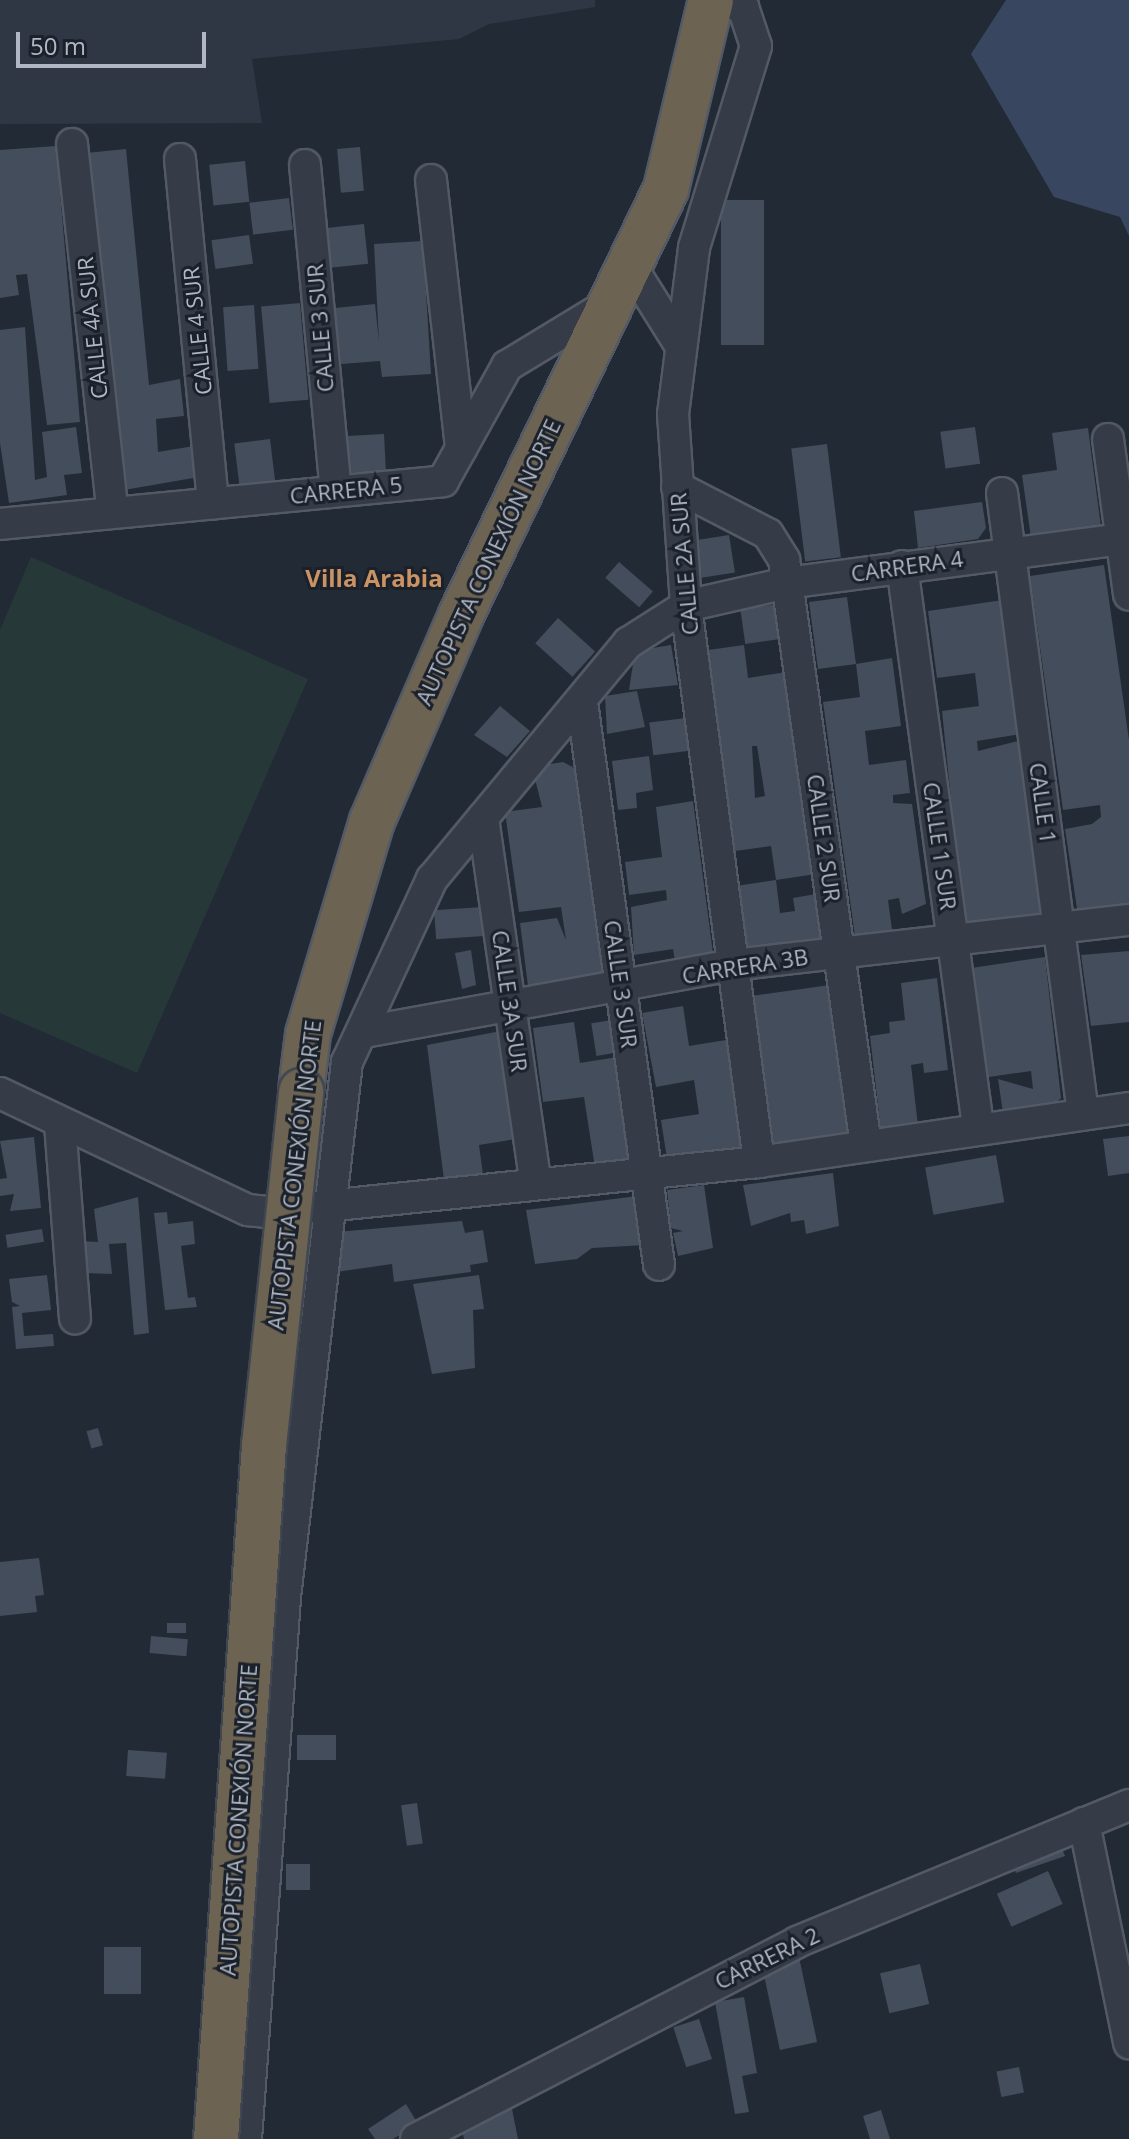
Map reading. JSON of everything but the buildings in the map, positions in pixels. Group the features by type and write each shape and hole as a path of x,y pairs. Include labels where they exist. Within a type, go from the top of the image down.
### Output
{"highway":[{"name":"AUTOPISTA CONEXIÓN NORTE","path":"216,2139 265,1431 308,1034 372,821 609,304 666,189 712,0"}],"street":[{"name":"CALLE 2A SUR","path":"712,0 743,7 756,46 694,248 679,343 677,487 686,606 759,1162"},
{"name":"CALLE 4A SUR","path":"72,144 113,513"},
{"name":"CALLE 4 SUR","path":"180,159 213,503"},
{"name":"CALLE 3 SUR","path":"305,165 336,491"},
{"path":"431,180 461,448"},
{"path":"630,265 679,343"},
{"name":"CARRERA 5","path":"0,524 443,481 507,366 609,304"},
{"path":"1108,439 1125,538 1129,595"},
{"name":"CALLE 2 SUR","path":"677,487 768,534 787,583 866,1146"},
{"name":"CALLE 1","path":"1002,493 1083,1113"},
{"name":"CARRERA 4","path":"246,2139 285,1597 327,1204 347,1062 364,1032 432,879 628,643 686,606 787,583 1125,538"},
{"name":"CALLE 1 SUR","path":"902,566 978,1126"},
{"name":"CALLE 3 SUR","path":"582,702 659,1265"},
{"name":"CALLE 3A SUR","path":"483,818 536,1184"},
{"name":"CARRERA 3B","path":"364,1032 511,1010 733,965 1129,920"},
{"path":"0,1093 60,1124 248,1210 759,1162 978,1126 1129,1108"},
{"path":"60,1124 75,1318"},
{"name":"CARRERA 2","path":"416,2137 797,1942 1129,1805"},
{"path":"1084,1823 1129,2043"}],"shaded area":[{"path":"0,0 595,0 595,7 489,24 459,39 252,59 262,123 0,124"},
{"path":"31,557 308,679 137,1073 0,1013 0,630"}],"water":[{"path":"1006,0 1129,0 1129,236 1120,217 1054,197 971,54"}],"district":[{"name":"Villa Arabia","path":"374,578"}]}
